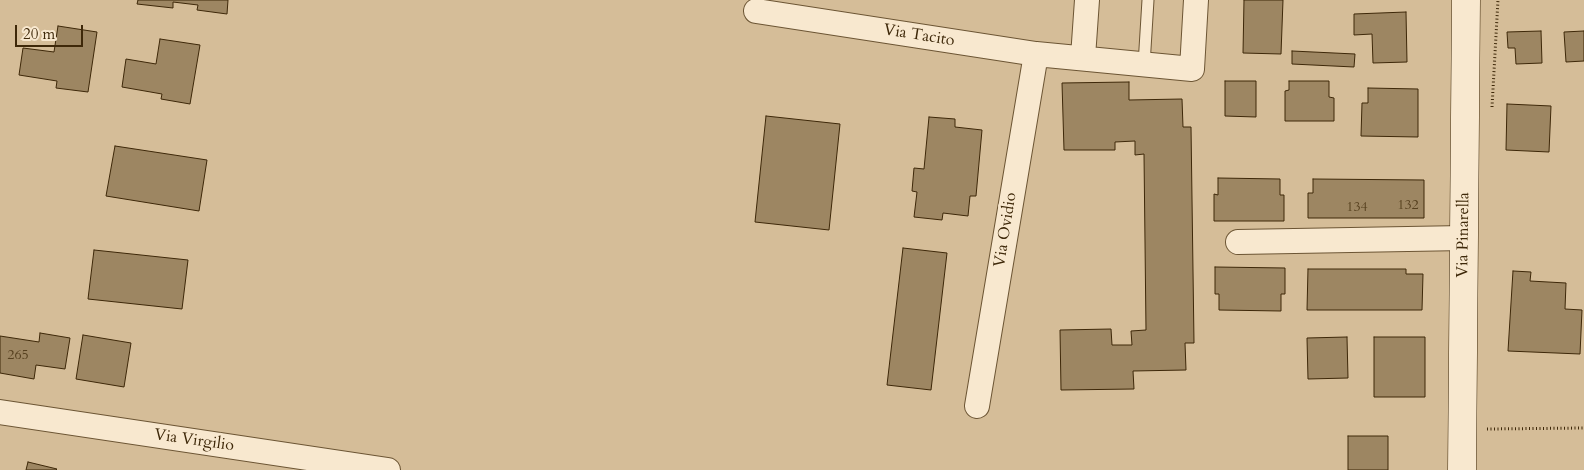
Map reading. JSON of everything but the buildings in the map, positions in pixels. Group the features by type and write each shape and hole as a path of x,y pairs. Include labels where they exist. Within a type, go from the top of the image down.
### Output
{"street":[{"path":"1083,56 1087,0"},
{"name":"Via Tacito","path":"756,11 1036,54 1083,56 1144,65 1192,69 1196,0"},
{"name":"Via Pinarella","path":"1462,470 1466,0"},
{"name":"Via Ovidio","path":"977,406 1036,54"},
{"path":"1238,242 1464,238"},
{"name":"Via Virgilio","path":"0,412 388,470"}],"lane":[{"path":"1144,65 1148,0"}],"path":[{"path":"1462,429 1584,428"}],"shaded area":[{"path":"0,0 1584,0 1584,470 0,470"}]}
